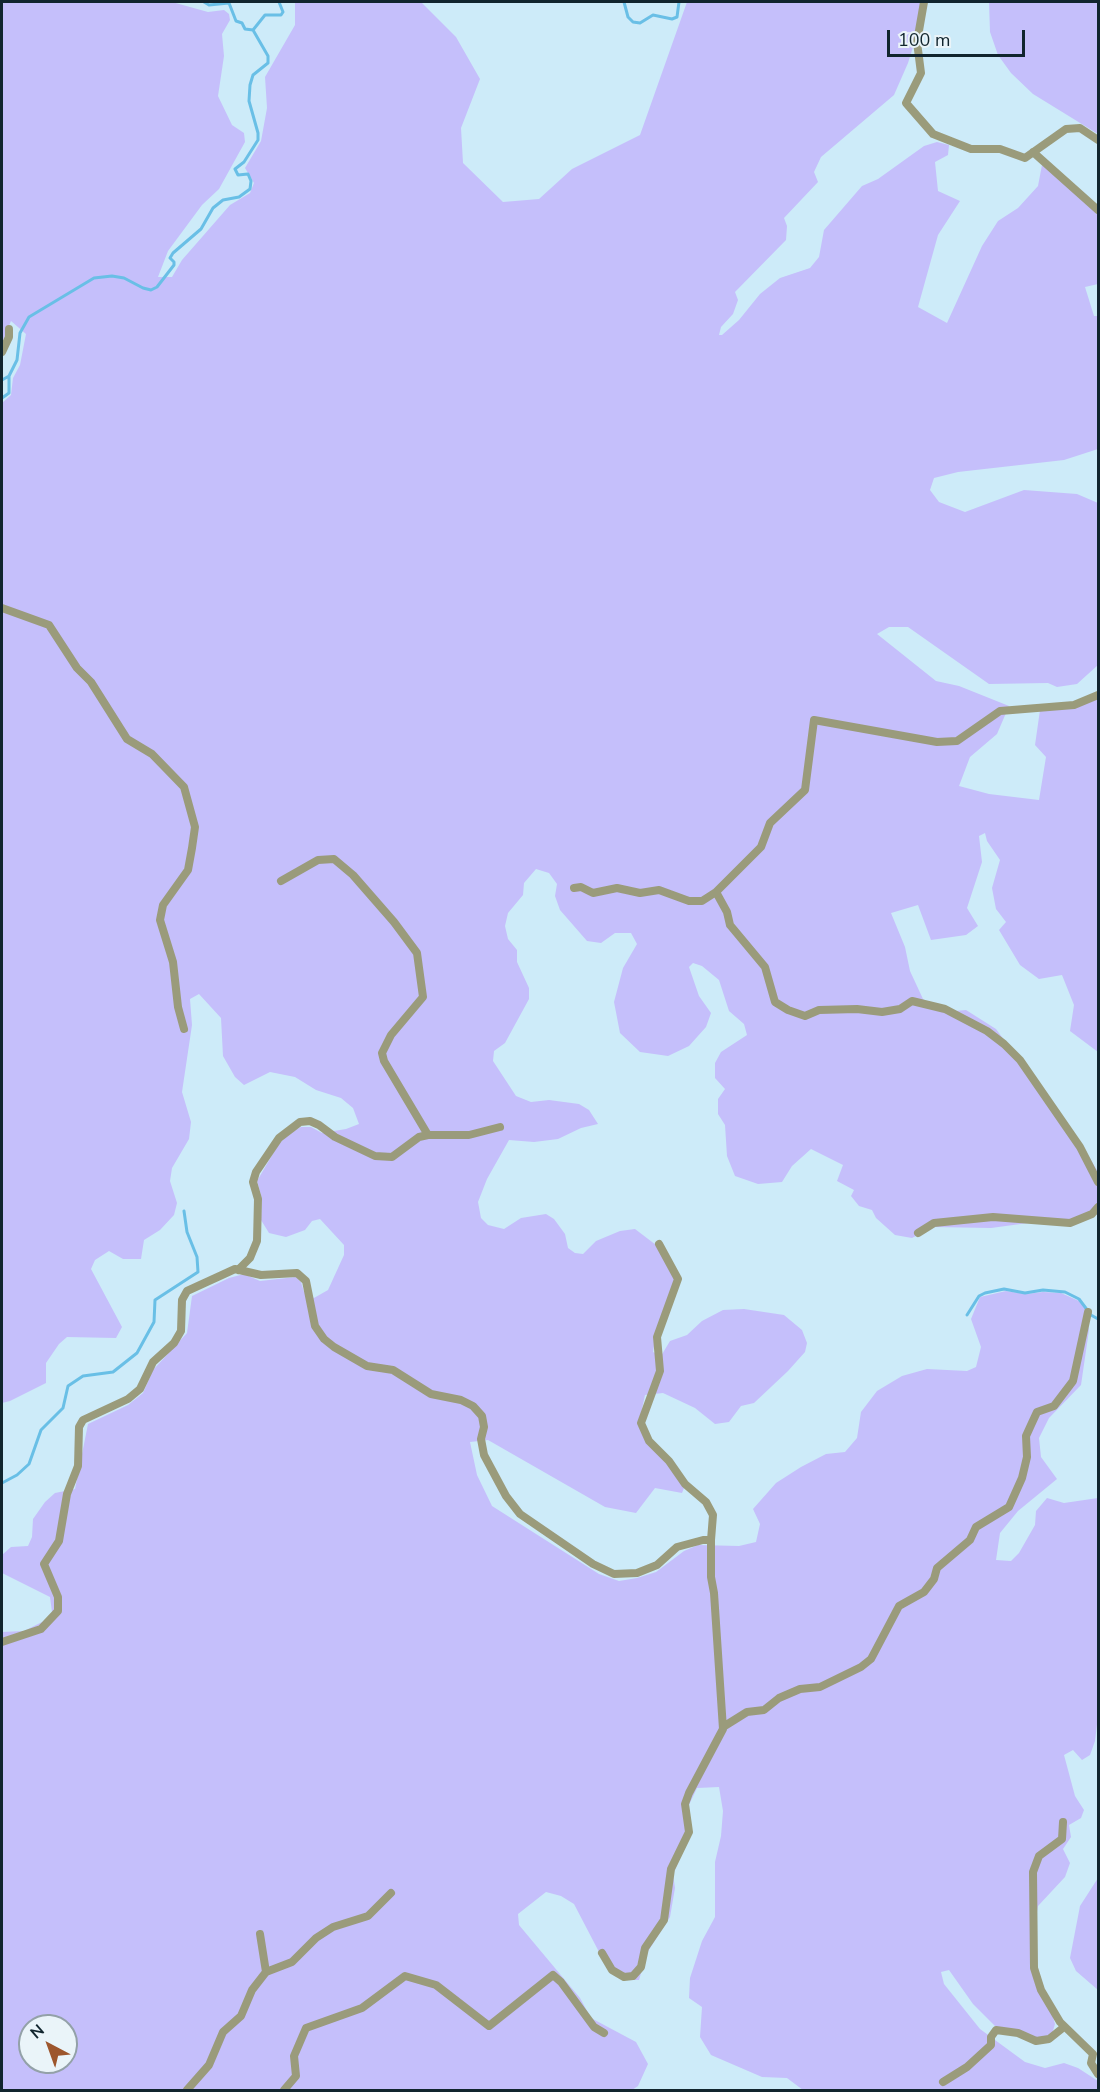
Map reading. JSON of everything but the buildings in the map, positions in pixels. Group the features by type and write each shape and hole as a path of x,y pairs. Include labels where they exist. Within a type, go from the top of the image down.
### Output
{"street":[{"path":"924,2 917,42 921,73 906,103 933,134 971,149 1000,150 1025,158 1066,129 1080,128 1098,140"},
{"path":"1033,152 1098,210"},
{"path":"2,352 9,337 9,330"},
{"path":"2,608 49,625 77,668 91,682 127,739 152,753 184,787 195,827 192,848 188,870 163,905 160,920 173,962 178,1007 184,1029"},
{"path":"574,888 581,887 593,893 617,888 640,893 659,890 689,901 702,901 716,892 761,847 770,823 805,790 814,720 937,742 957,741 1000,711 1074,705 1098,695"},
{"path":"281,881 318,860 334,859 353,875 394,922 417,953 423,997 391,1035 382,1053 384,1061 428,1135"},
{"path":"716,892 727,912 730,925 765,968 775,1002 788,1010 804,1016 819,1010 857,1009 882,1012 900,1009 912,1001 945,1009 987,1031 1020,1060 1080,1147 1098,1182"},
{"path":"238,1270 250,1258 257,1241 258,1198 253,1182 256,1172 273,1145 290,1128 300,1122 310,1121 350,1145 375,1156 392,1157 419,1137 459,1136 500,1127"},
{"path":"918,1233 934,1223 993,1217 1070,1222 1092,1214 1098,1207"},
{"path":"659,1244 678,1279 657,1337 660,1371 641,1423 650,1441 669,1461 685,1484 706,1502 713,1515 711,1577 723,1727"},
{"path":"2,1642 41,1629 58,1611 58,1597 44,1564 59,1541 67,1494 78,1466 78,1427 90,1414 128,1399 140,1389 153,1362 174,1343 181,1331 182,1300 187,1291 227,1272 238,1270 261,1275 290,1272 301,1276 308,1287 315,1326 324,1339 334,1347 367,1366 393,1370 431,1394 461,1400 473,1406 482,1416 484,1427 481,1439 484,1455 520,1514 604,1571 622,1575 637,1573 657,1564 677,1547 703,1539 711,1540"},
{"path":"602,1953 612,1970 624,1977 633,1976 641,1967 645,1948 664,1920 671,1869 689,1832 685,1804 723,1727 747,1712 764,1710 778,1698 800,1689 820,1687 861,1667 871,1659 899,1606 924,1592 934,1580 937,1568 970,1540 976,1527 1009,1506 1022,1478 1027,1457 1026,1436 1037,1412 1054,1406 1073,1381 1088,1312"},
{"path":"1063,1822 1062,1839 1040,1856 1033,1872 1034,1968 1041,1990 1064,2027 1093,2054 1091,2063 1098,2074"},
{"path":"188,2091 209,2066 223,2032 241,2016 252,1990 266,1972 292,1962 316,1938 333,1927 368,1916 391,1893"},
{"path":"260,1934 266,1972"},
{"path":"284,2091 296,2076 294,2056 306,2028 362,2008 405,1976 436,1985 489,2026 553,1975 561,1982 594,2027 604,2033"},
{"path":"944,2082 967,2067 991,2045 991,2037 996,2030 1018,2033 1036,2041 1049,2039 1064,2027"}],"shaded area":[{"path":"2,2 172,2 208,12 224,10 229,14 230,20 222,34 224,56 218,96 232,125 244,133 245,142 219,189 202,205 168,251 158,277 172,277 182,260 230,205 250,193 254,183 245,168 261,141 267,108 265,77 295,25 295,2 421,2 456,37 480,79 461,128 463,163 503,202 539,199 572,169 640,135 687,2 921,2 919,28 908,63 894,95 821,157 814,172 818,182 784,218 787,226 786,240 735,292 738,300 733,314 721,327 719,335 739,320 760,294 780,278 810,268 819,257 824,230 862,186 878,179 924,146 937,142 949,145 948,155 935,162 938,191 960,201 938,235 918,307 947,323 982,246 998,221 1018,208 1038,186 1042,165 1086,200 1098,215 1098,284 1085,287 1094,316 1098,316 1098,449 1064,460 958,472 934,478 930,490 939,502 965,512 1024,490 1077,494 1098,503 1098,665 1077,684 1057,687 1048,683 989,684 908,627 889,627 877,634 936,681 959,686 1009,706 997,734 970,757 959,786 989,794 1039,800 1046,757 1035,745 1040,710 1098,696 1098,1052 1070,1031 1074,1005 1062,975 1039,979 1020,965 999,930 1006,922 996,909 992,888 1000,860 987,841 985,833 979,836 982,862 967,908 978,926 966,935 931,940 918,905 891,913 905,947 910,971 923,999 944,1012 966,1010 996,1029 1084,1148 1098,1172 1098,1214 1071,1225 1028,1223 991,1228 933,1227 912,1238 895,1235 876,1218 872,1210 859,1206 851,1196 854,1190 837,1181 843,1165 811,1149 792,1166 782,1182 758,1184 735,1176 727,1156 725,1125 718,1114 718,1099 725,1089 715,1078 715,1063 721,1052 747,1035 744,1024 729,1011 719,980 702,966 693,963 689,967 699,996 711,1013 706,1027 689,1046 668,1056 640,1052 620,1033 614,1002 623,968 637,944 631,933 615,933 601,943 587,941 560,910 555,896 557,884 549,873 536,869 524,883 523,895 508,913 505,926 508,939 517,950 517,962 529,988 529,999 505,1043 494,1051 493,1061 516,1096 531,1102 549,1100 579,1104 589,1110 598,1124 581,1128 558,1139 534,1142 509,1140 487,1179 478,1202 481,1218 488,1225 504,1229 521,1218 546,1214 554,1219 565,1234 568,1248 575,1253 583,1254 596,1241 620,1231 635,1229 656,1245 675,1275 675,1282 656,1334 653,1352 661,1356 670,1341 687,1335 702,1321 723,1310 744,1309 784,1315 802,1330 807,1343 805,1352 788,1371 754,1403 741,1406 729,1422 715,1424 695,1408 663,1393 645,1395 639,1423 684,1488 682,1493 655,1488 636,1513 605,1507 488,1440 470,1442 477,1475 492,1506 599,1574 619,1581 637,1578 656,1572 684,1551 698,1545 739,1546 756,1542 760,1524 753,1509 776,1483 801,1467 826,1454 845,1452 857,1438 861,1412 877,1391 902,1376 927,1369 967,1371 976,1367 981,1347 971,1319 980,1297 1006,1291 1026,1294 1043,1292 1061,1293 1079,1301 1086,1309 1089,1330 1081,1385 1049,1418 1039,1438 1041,1457 1057,1479 1018,1511 1000,1533 996,1560 1011,1561 1019,1553 1035,1525 1036,1511 1047,1498 1064,1503 1098,1498 1098,1716 1095,1741 1090,1755 1082,1760 1073,1750 1064,1755 1075,1796 1084,1810 1081,1818 1069,1825 1071,1837 1063,1849 1070,1863 1065,1877 1038,1906 1031,1946 1055,2024 1052,2034 1041,2040 996,2027 973,2004 949,1970 941,1972 944,1984 980,2029 1025,2062 1045,2068 1064,2063 1078,2068 1098,2081 1098,2090 803,2090 787,2078 762,2077 711,2055 700,2037 702,2007 689,1998 690,1978 702,1941 715,1917 715,1862 721,1836 723,1811 719,1787 697,1788 688,1807 692,1831 673,1874 675,1888 670,1917 647,1953 639,1980 631,1980 610,1973 574,1904 561,1896 546,1892 518,1914 519,1925 580,1998 591,2018 636,2042 648,2064 638,2086 632,2090 2,2090 2,1632 24,1631 44,1621 52,1612 50,1597 2,1573 2,1555 11,1547 28,1546 32,1537 33,1519 45,1502 55,1493 75,1489 88,1424 128,1405 143,1393 153,1370 187,1333 192,1296 229,1278 244,1274 260,1281 296,1277 301,1282 304,1292 314,1298 328,1290 344,1255 344,1245 320,1219 312,1221 305,1230 286,1237 269,1233 261,1220 262,1199 257,1181 278,1145 288,1134 301,1127 311,1127 322,1133 359,1124 353,1108 341,1098 316,1090 295,1077 270,1072 244,1085 235,1077 223,1056 221,1018 199,994 190,999 192,1025 182,1092 191,1122 189,1139 172,1168 170,1181 177,1203 174,1215 160,1230 144,1240 141,1259 123,1259 109,1251 95,1260 91,1269 122,1327 116,1338 67,1337 59,1344 46,1363 46,1383 2,1403 2,403 11,395 13,378 20,365 26,334 11,321 2,343"},
{"path":"989,2 1098,2 1098,134 1033,94 1011,73 998,55 990,32"},
{"path":"1098,1878 1098,1990 1076,1971 1070,1958 1080,1906"}],"waterway":[{"path":"204,2 209,5 229,3 236,21 242,23 245,29 253,30"},
{"path":"2,398 9,393 9,376 17,360 20,333 29,317 94,278 112,276 124,278 151,290 157,287 174,265 170,258 173,253 201,229 213,208 223,200 239,197 250,189 251,181 248,174 238,175 235,169 244,162 258,140 249,101 250,85 253,75 268,63 268,56 253,30 265,15 281,15 283,12 279,2"},
{"path":"624,2 628,17 633,22 640,23 653,15 672,19 677,17 679,2"},
{"path":"2,380 9,376"},
{"path":"2,1483 17,1475 29,1464 41,1430 63,1408 68,1386 83,1376 113,1372 137,1353 154,1322 155,1300 198,1272 197,1257 187,1232 184,1211"},
{"path":"967,1315 979,1296 985,1293 1004,1289 1025,1293 1043,1290 1065,1292 1079,1299 1091,1315 1098,1319"}]}
